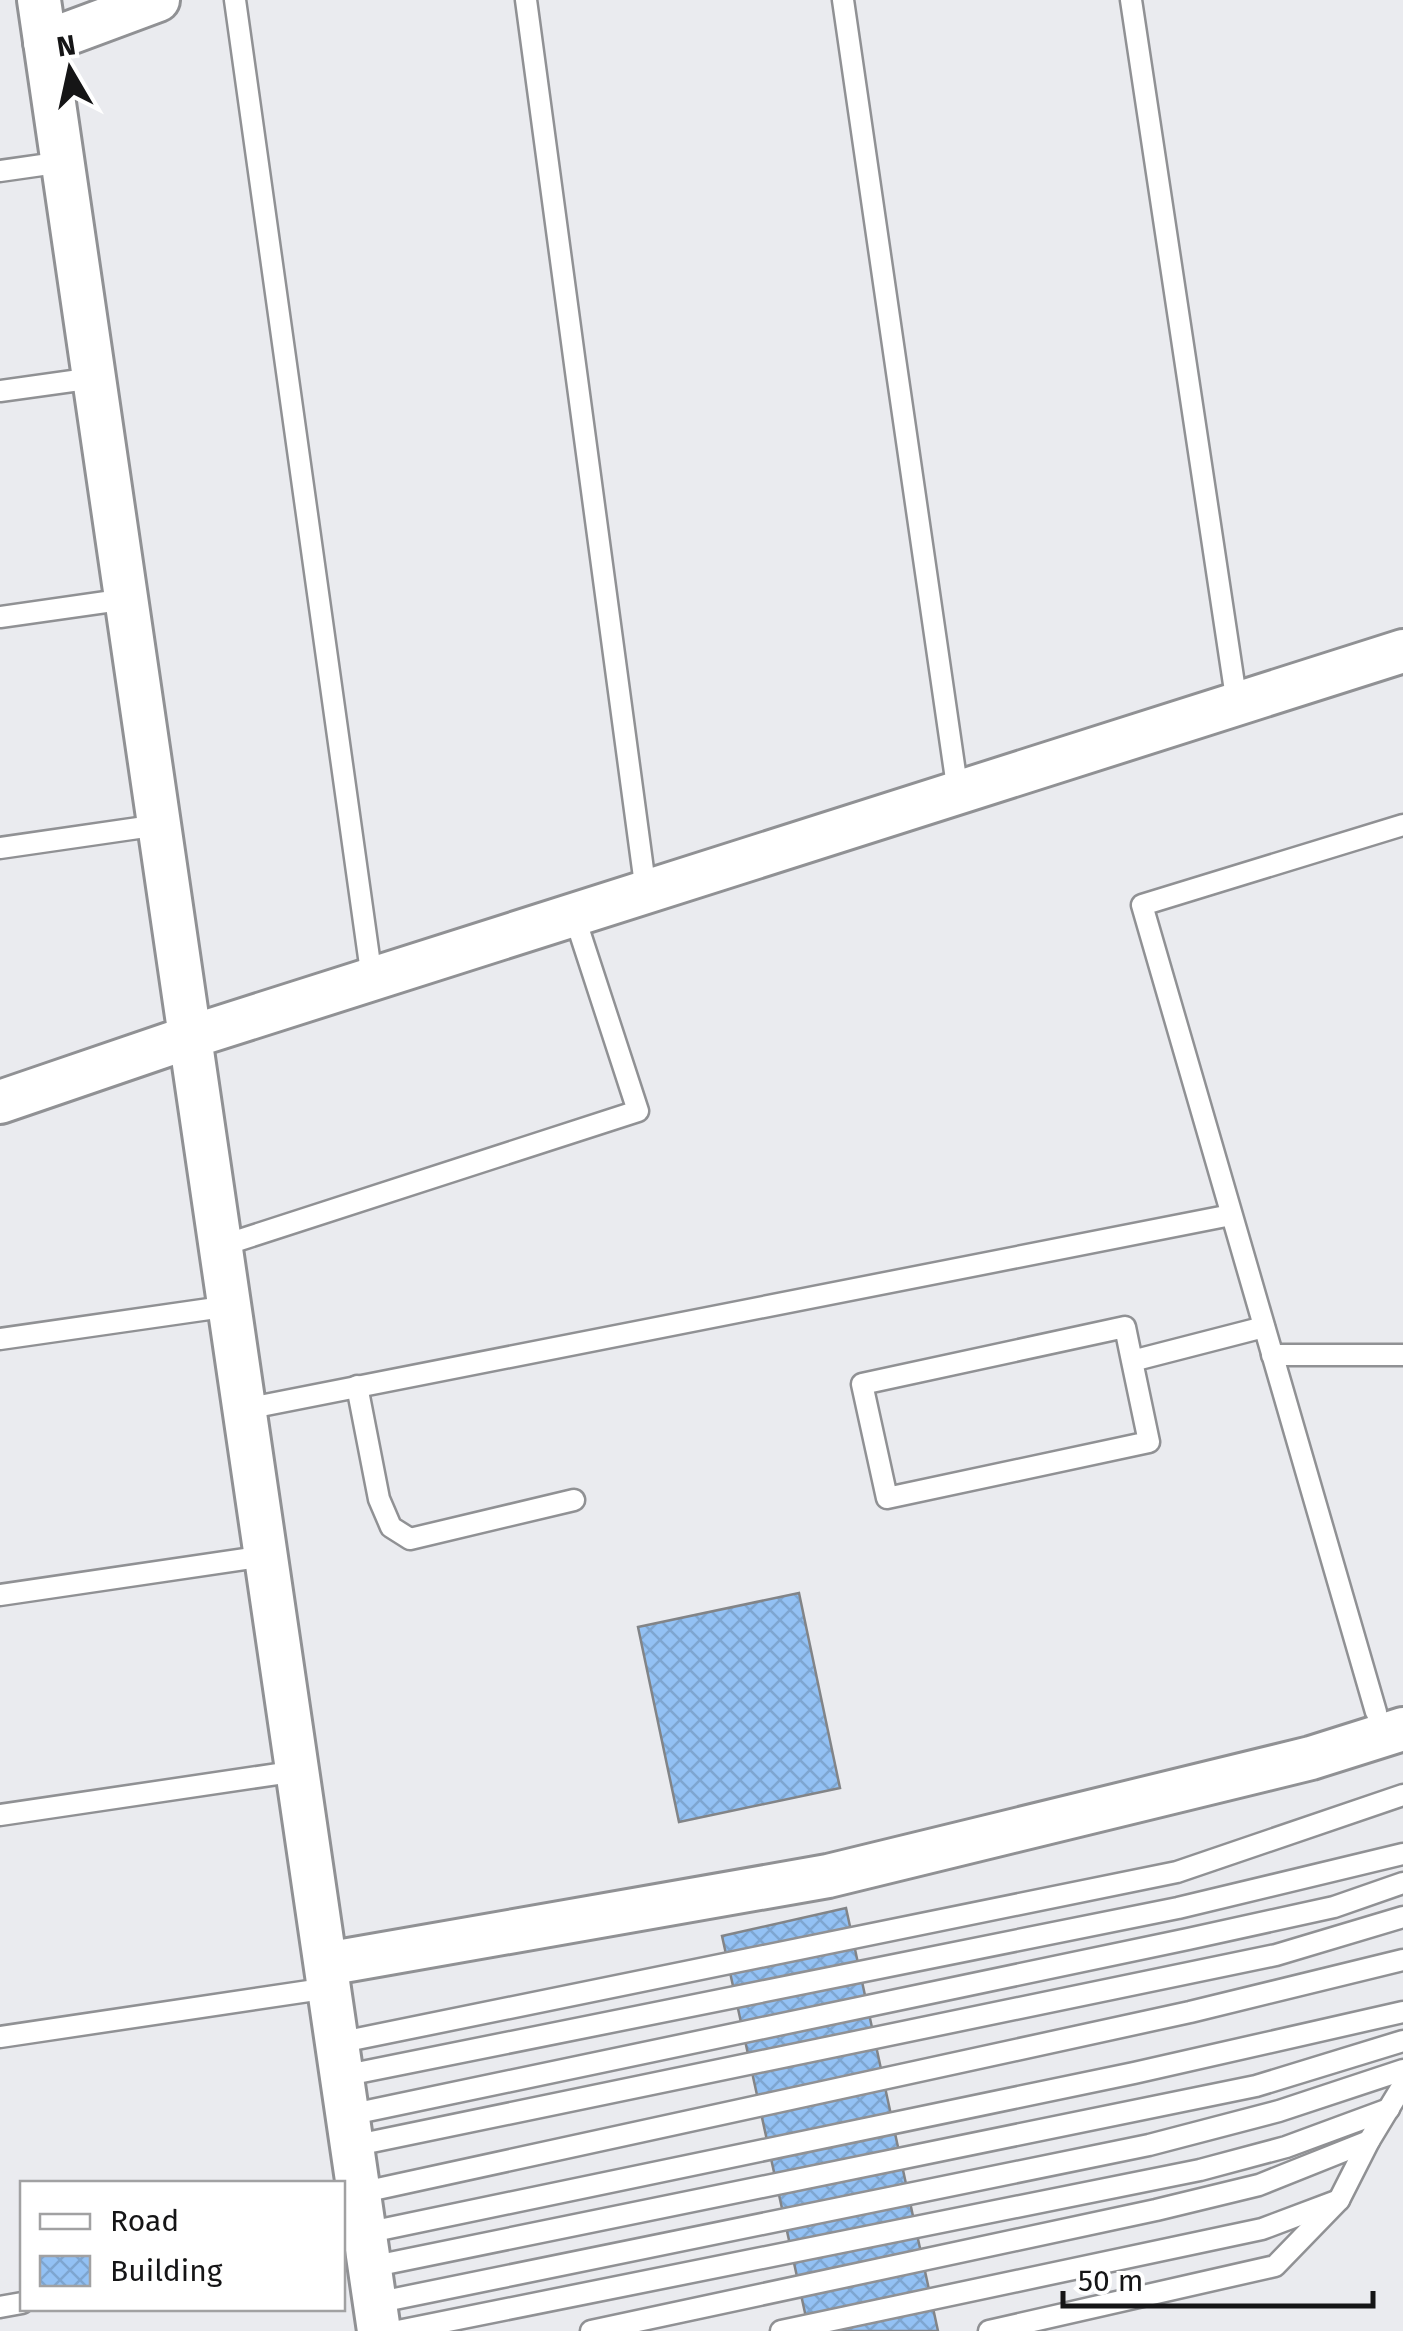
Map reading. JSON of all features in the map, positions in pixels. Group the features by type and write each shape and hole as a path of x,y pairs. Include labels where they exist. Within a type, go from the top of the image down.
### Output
{"street":[{"path":"158,0 42,21 370,2271"},
{"path":"0,1102 190,1037 1403,651"},
{"path":"327,1976 828,1876 1312,1758 1389,1721"}],"lane":[{"path":"235,0 372,979"},
{"path":"526,0 646,892"},
{"path":"843,0 958,794"},
{"path":"1131,0 1237,704"},
{"path":"0,171 62,162"},
{"path":"0,391 94,378"},
{"path":"0,618 126,599"},
{"path":"0,848 160,825"},
{"path":"1389,1721 1272,1355 1142,905 1403,825"},
{"path":"221,1246 638,1110 574,915"},
{"path":"245,1409 1231,1214"},
{"path":"0,1339 230,1306"},
{"path":"1125,1326 1132,1361 1150,1442 887,1498 862,1384 1125,1326"},
{"path":"1132,1361 1264,1327"},
{"path":"1272,1355 1403,1355"},
{"path":"358,1386 379,1499 391,1527 410,1539 574,1500"},
{"path":"0,1595 266,1556"},
{"path":"0,1815 298,1771"},
{"path":"345,2095 1177,1872 1403,1795"},
{"path":"345,2095 1403,1854"},
{"path":"345,2095 1188,1940 1334,1906 1403,1882"},
{"path":"345,2095 1276,1954 1403,1917"},
{"path":"370,2271 1190,2012 1403,1960"},
{"path":"0,2037 327,1976"},
{"path":"370,2271 1134,2073 1403,2012"},
{"path":"370,2271 1256,2086 1403,2041"},
{"path":"370,2271 1149,2145 1279,2111 1403,2070"},
{"path":"990,2331 1274,2266 1338,2200 1403,2085"},
{"path":"370,2271 1200,2170 1286,2148 1389,2109"},
{"path":"591,2331 1259,2185 1368,2141"},
{"path":"781,2331 1262,2229 1338,2200"}],"building":[{"path":"799,1593 840,1788 679,1822 638,1627"},
{"path":"846,1908 938,2331 809,2331 722,1936"}]}
